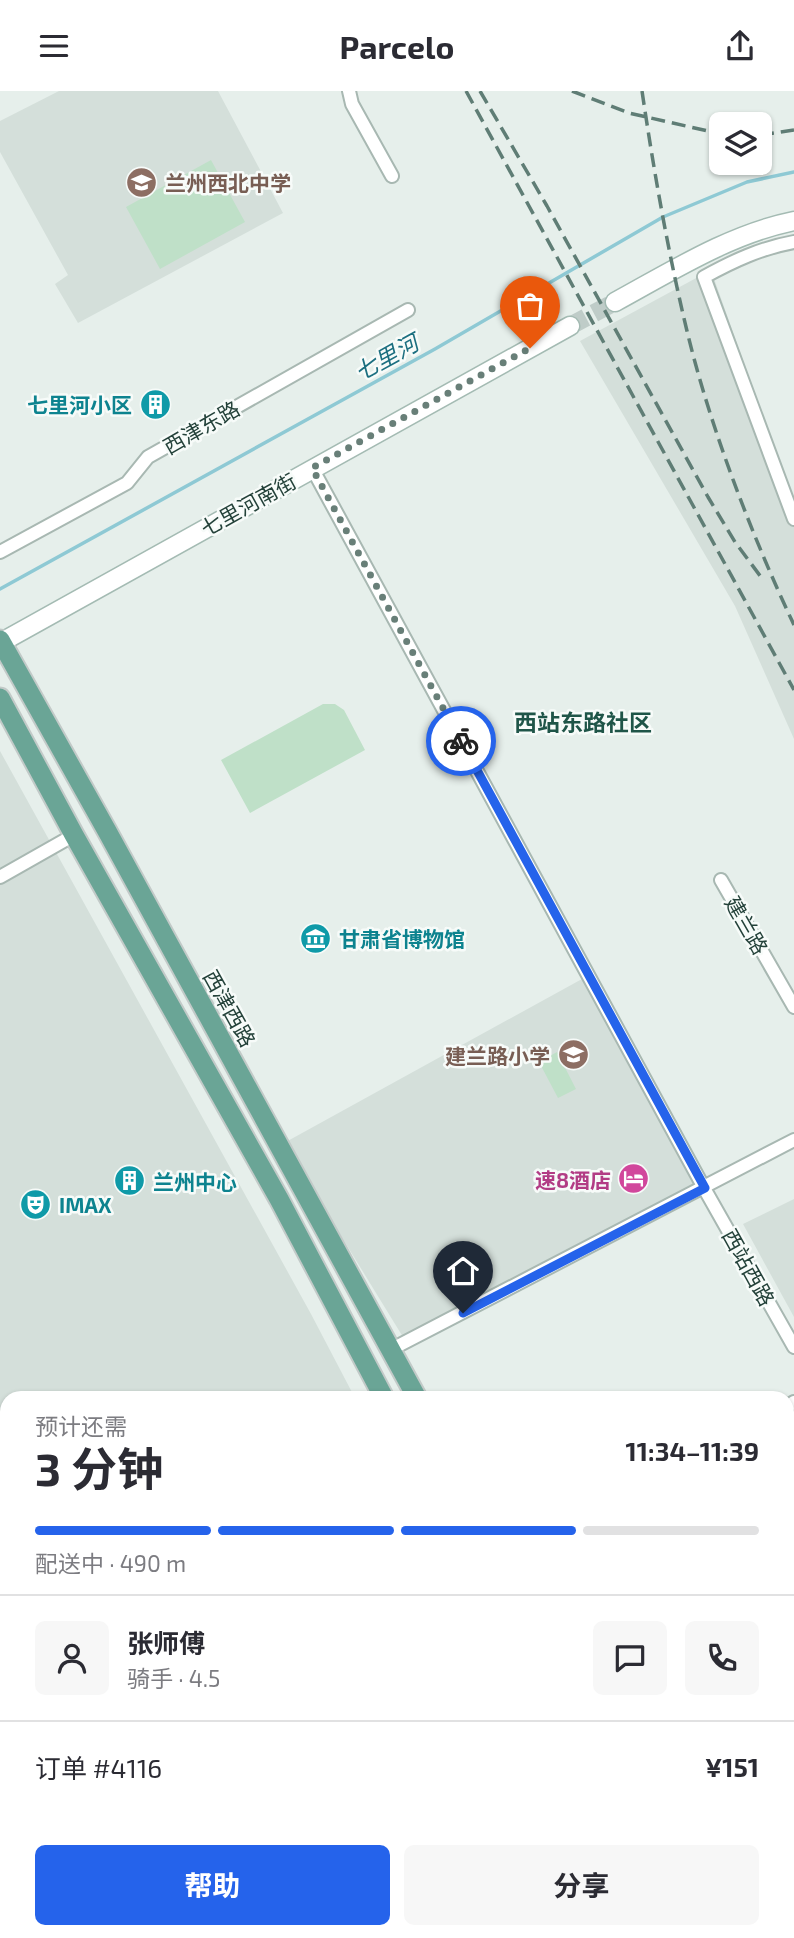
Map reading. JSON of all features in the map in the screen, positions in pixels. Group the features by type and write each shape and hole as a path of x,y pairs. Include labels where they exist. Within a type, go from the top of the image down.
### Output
{"main road":[{"name":"西津西路","path":"0,642 107,831 413,1391"},
{"path":"0,698 279,1199 380,1391"},
{"path":"77,840 107,831"}],"street":[{"path":"349,91 352,104 392,176"},
{"path":"615,302 722,245 762,229 794,221"},
{"path":"794,242 771,246 704,277 794,519"},
{"name":"西津东路","path":"0,552 127,484 148,457 408,310"},
{"name":"七里河南街","path":"0,642 570,326"},
{"name":"西站西路","path":"312,468 794,1347"},
{"path":"0,877 77,840"},
{"name":"建兰路","path":"721,880 794,1007"},
{"path":"390,1350 794,1140"}],"shaded area":[{"name":"兰州西北中学","path":"59,91 218,91 283,213 78,323 55,284 68,275 0,152 0,121"},
{"path":"711,270 794,505 794,739 735,606 580,341"},
{"path":"0,751 351,1391 0,1391"},
{"path":"582,979 704,1188 403,1337 284,1143"},
{"path":"794,1199 794,1317 743,1224"}],"green space":[{"path":"211,160 245,222 160,269 126,207"},
{"path":"323,704 335,704 344,710 365,750 250,813 221,760"},
{"path":"557,1052 576,1089 558,1098 539,1062"}],"waterway":[{"name":"七里河","path":"0,589 435,349 663,217 747,182 794,172"}],"tunnel":[{"path":"570,326 615,302"}],"railway":[{"path":"466,91 794,690"},
{"path":"480,91 547,206 708,497 735,542 761,577"},
{"path":"572,91 629,113 709,131"},
{"path":"642,91 668,242 696,368 733,481 794,625"},
{"path":"772,133 794,130"}],"way so far":[{"path":"461,741 312,468 530,348"}],"place":[{"name":"兰州西北中学","path":"142,182"},
{"name":"七里河小区","path":"155,404"},
{"name":"甘肃省博物馆","path":"316,938"},
{"name":"建兰路小学","path":"573,1055"},
{"name":"速8酒店","path":"634,1179"},
{"name":"兰州中心","path":"130,1181"},
{"name":"IMAX","path":"36,1204"}],"district":[{"name":"西站东路社区","path":"583,722"}],"route":[{"path":"461,741 705,1188 463,1313"}]}
